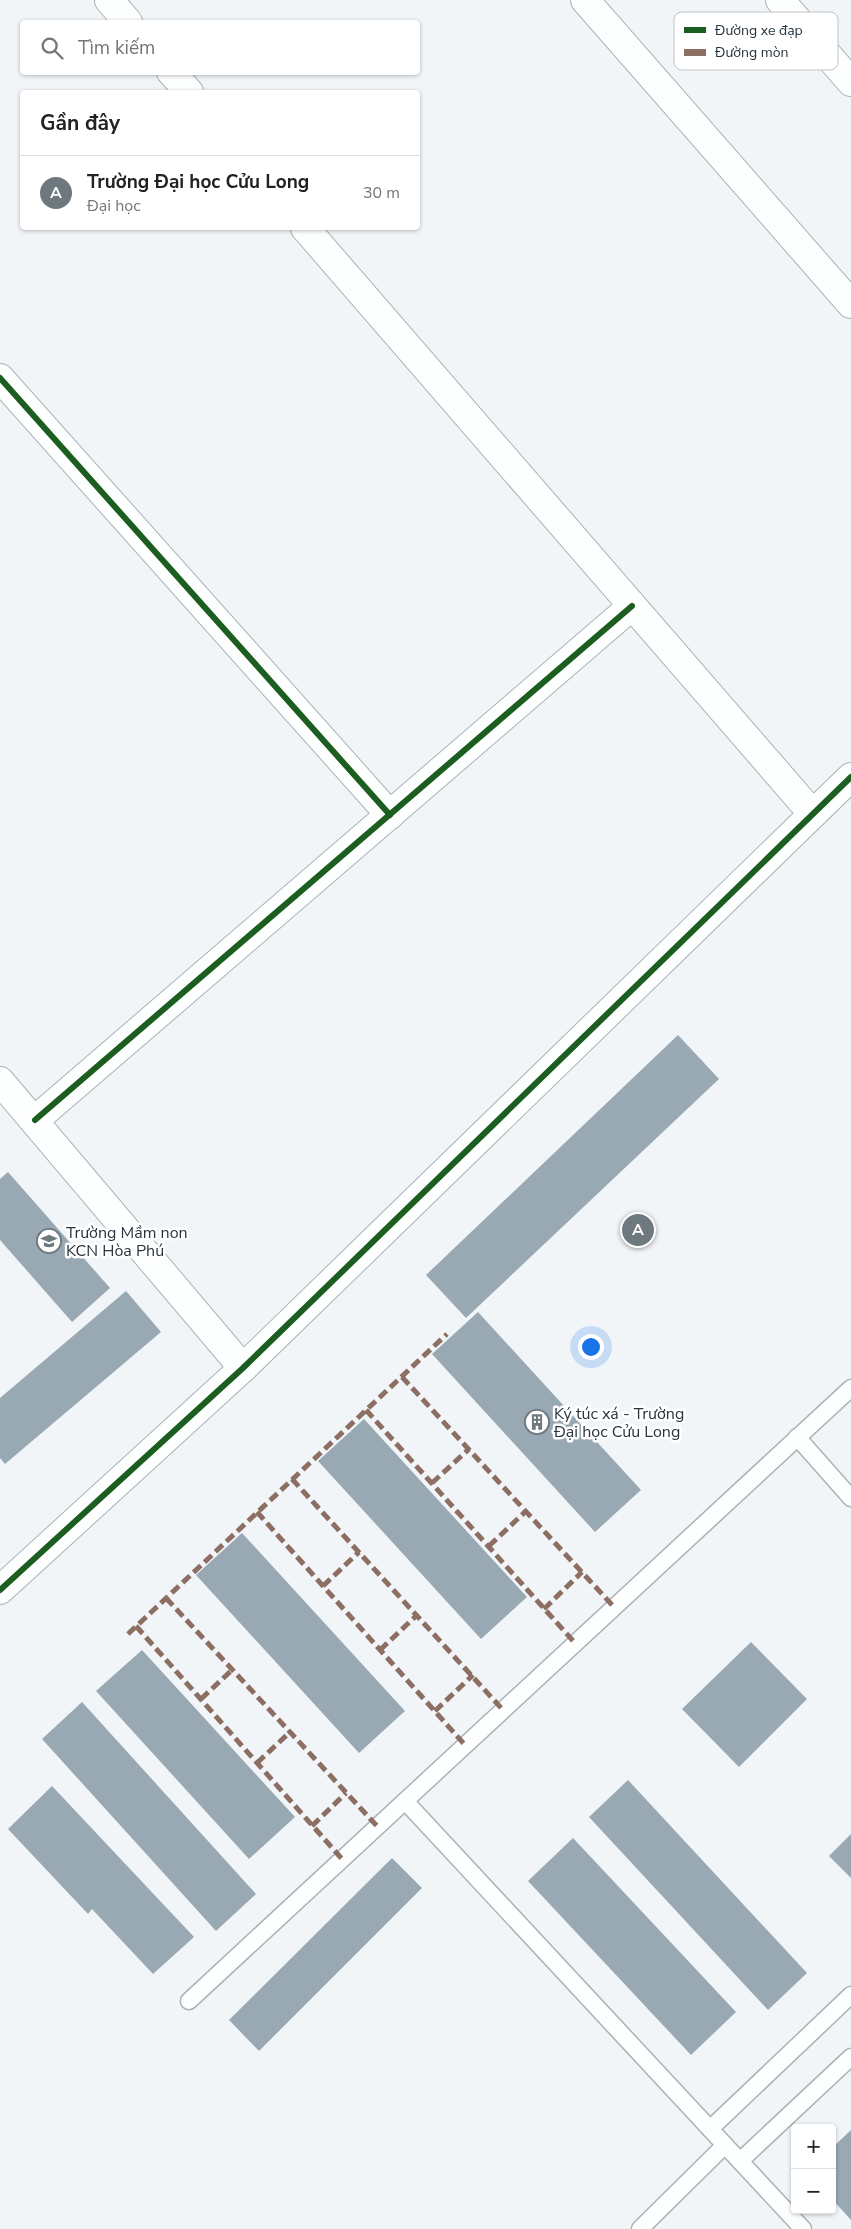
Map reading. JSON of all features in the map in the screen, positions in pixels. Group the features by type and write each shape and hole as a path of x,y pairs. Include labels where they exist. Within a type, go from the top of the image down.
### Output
{"main road":[{"path":"109,0 126,20"},
{"path":"585,0 851,304"},
{"path":"780,0 790,12"},
{"path":"838,67 851,82"},
{"path":"175,75 187,90"},
{"path":"307,230 812,814"},
{"path":"0,378 390,814"},
{"path":"35,1120 632,606"},
{"path":"0,1590 243,1368 851,777"},
{"path":"0,1080 243,1368"}],"lane":[{"path":"189,2001 851,1388"},
{"path":"797,1438 851,1498"},
{"path":"405,1801 803,2229"},
{"path":"710,2129 851,1995"},
{"path":"740,2161 851,2057"},
{"path":"640,2229 725,2145"}],"building":[{"path":"678,1035 719,1079 466,1318 426,1275"},
{"path":"8,1172 110,1288 72,1322 0,1240 0,1179"},
{"path":"126,1291 161,1332 5,1464 0,1458 0,1398"},
{"name":"Ký túc xá - Trường Đại học Cửu Long","path":"478,1312 641,1490 595,1532 432,1354"},
{"path":"364,1419 527,1597 481,1639 318,1461"},
{"path":"242,1533 405,1711 359,1753 196,1575"},
{"path":"751,1642 807,1699 739,1767 682,1709"},
{"path":"142,1650 295,1817 249,1859 96,1691"},
{"path":"82,1702 256,1894 216,1931 42,1739"},
{"path":"628,1780 807,1973 768,2010 589,1817"},
{"path":"52,1786 194,1937 153,1974 92,1909 88,1914 8,1829"},
{"path":"851,1834 851,1878 829,1856"},
{"path":"573,1838 736,2012 691,2055 528,1881"},
{"path":"392,1858 422,1888 259,2051 229,2020"},
{"path":"851,2130 851,2220 836,2203 836,2144"}],"marked path":[{"path":"128,1634 447,1334"},
{"path":"402,1377 614,1607"},
{"path":"366,1410 575,1643"},
{"path":"432,1483 469,1449"},
{"path":"292,1479 503,1710"},
{"path":"489,1546 526,1511"},
{"path":"257,1512 465,1745"},
{"path":"323,1586 359,1552"},
{"path":"544,1609 582,1572"},
{"path":"166,1598 377,1826"},
{"path":"380,1650 417,1615"},
{"path":"136,1626 342,1859"},
{"path":"201,1699 232,1670"},
{"path":"435,1711 473,1675"},
{"path":"257,1763 290,1732"},
{"path":"312,1826 346,1793"}],"cycle path":[{"path":"0,378 390,815"},
{"path":"35,1120 632,606"},
{"path":"0,1590 243,1368 851,777"}],"place":[{"name":"Trường Đại học Cửu Long","path":"638,1230"},
{"name":"Trường Mầm non KCN Hòa Phú","path":"49,1241"},
{"name":"Ký túc xá - Trường Đại học Cửu Long","path":"537,1422"}]}
